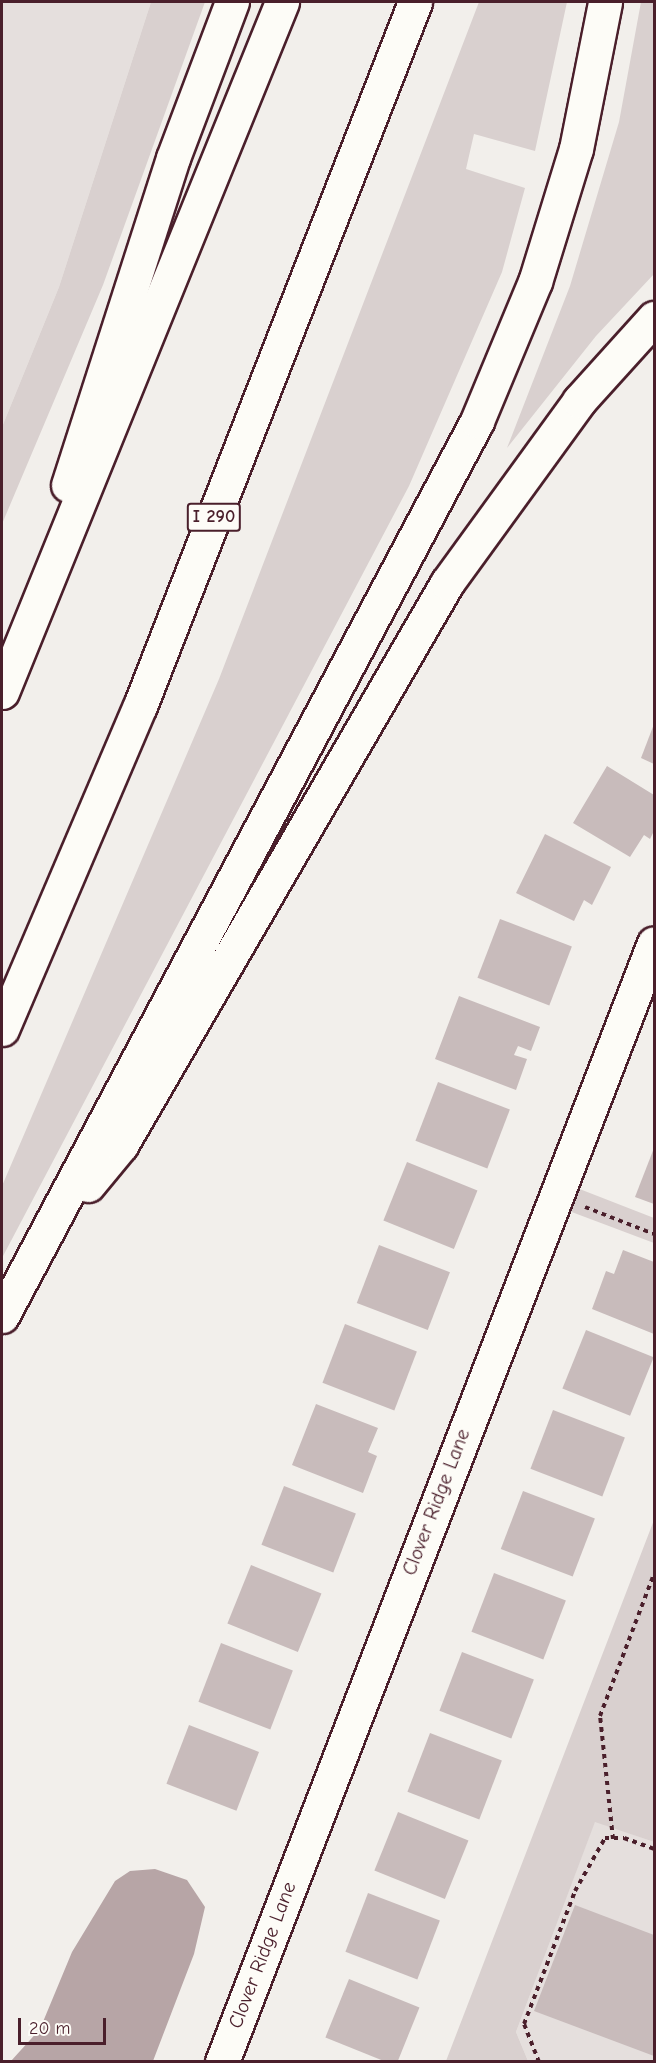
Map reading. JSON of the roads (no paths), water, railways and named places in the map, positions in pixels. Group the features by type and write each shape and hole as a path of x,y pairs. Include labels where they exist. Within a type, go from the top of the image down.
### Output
{"main road":[{"path":"3,688 173,158 232,2"},
{"path":"3,688 282,2"},
{"name":"I 290","path":"2,1029 140,706 415,2"},
{"path":"2,1316 477,421 535,282 573,160 605,2"},
{"path":"43,1239 121,1145 447,583 579,401 654,318"},
{"name":"Clover Ridge Lane","path":"222,2061 554,1196 654,944"}]}
